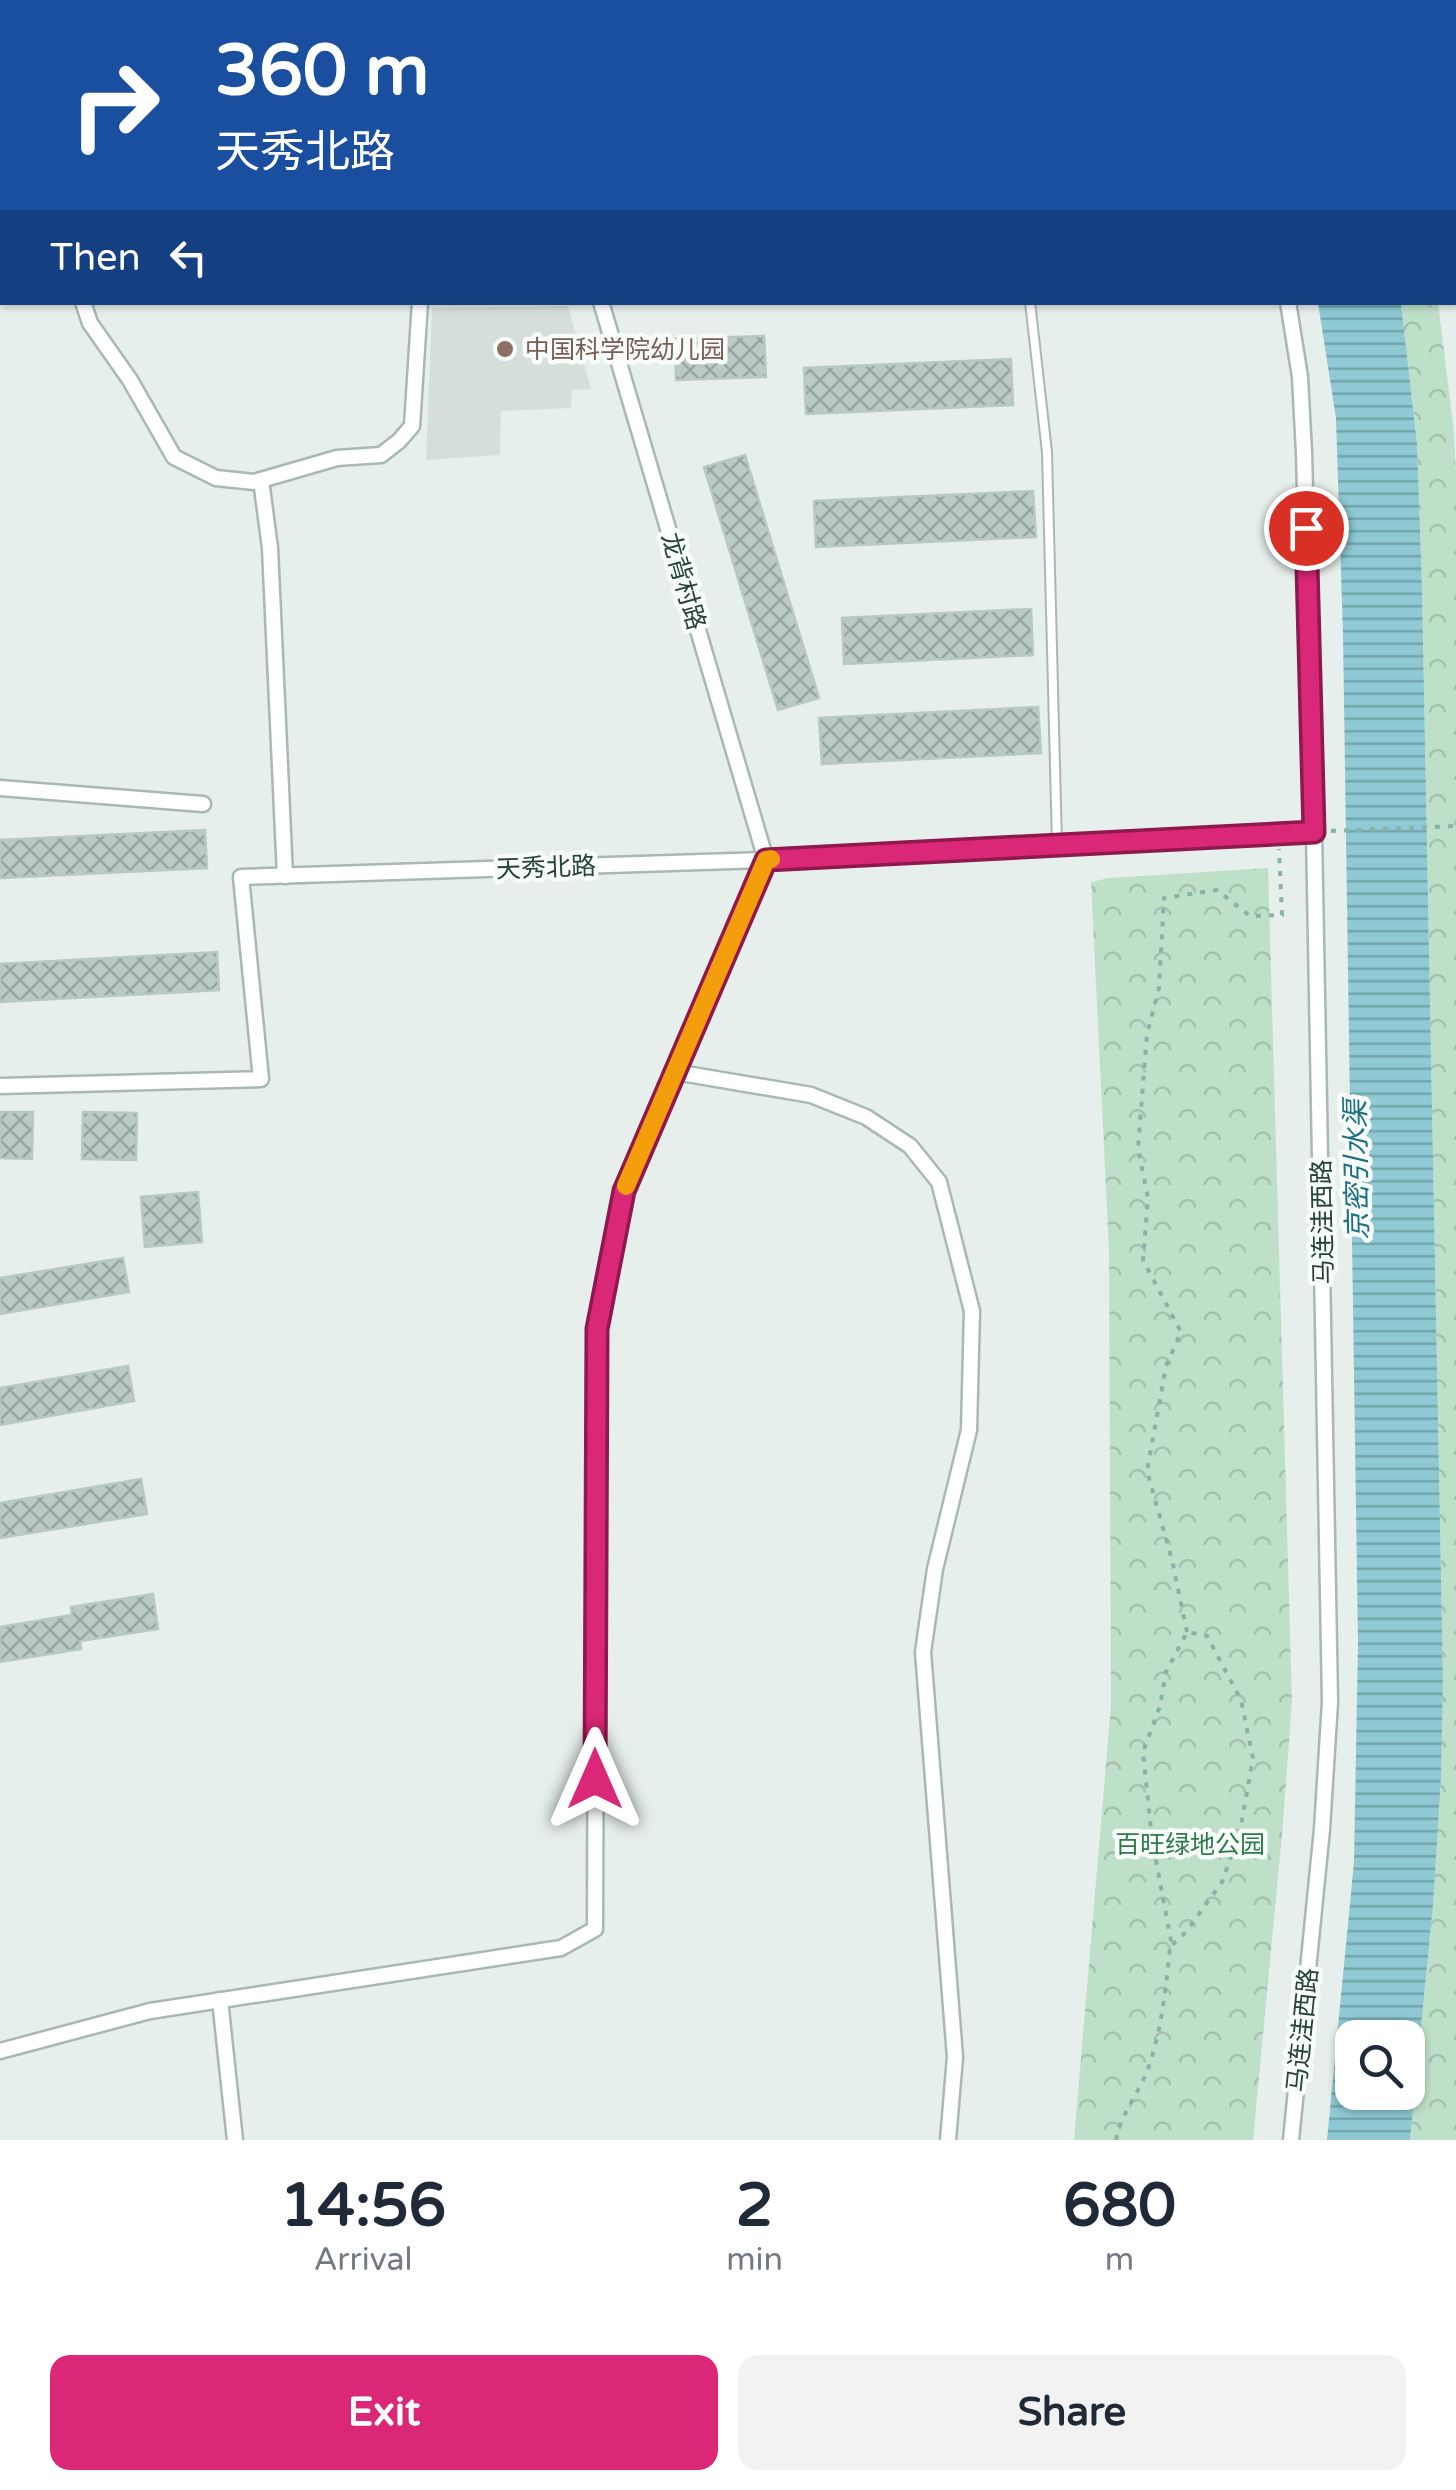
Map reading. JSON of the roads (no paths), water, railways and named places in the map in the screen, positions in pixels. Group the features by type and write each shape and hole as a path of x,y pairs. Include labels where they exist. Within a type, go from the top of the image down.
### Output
{"street":[{"path":"84,305 90,322 130,380 174,457 216,478 254,482 337,458 381,455 399,442 412,426 420,305"},
{"name":"龙背村路","path":"603,305 766,860"},
{"name":"马连洼西路","path":"1288,305 1300,377 1303,434 1330,1702 1322,1829 1291,2140"},
{"path":"261,480 270,548 284,876"},
{"path":"0,788 203,804"},
{"name":"天秀北路","path":"0,1086 261,1078 241,878 766,860 1314,832"},
{"path":"0,2051 150,2011 561,1948 594,1929 597,1329 624,1191 766,860"},
{"path":"675,1072 811,1095 866,1116 910,1146 938,1182 972,1311 969,1430 935,1569 923,1652 956,2056 948,2140"},
{"path":"220,2000 235,2140"}],"lane":[{"path":"1030,305 1047,452 1057,845"}],"water":[{"name":"京密引水渠","path":"1318,305 1401,305 1417,444 1422,586 1443,1678 1433,1905 1422,2020 1339,2020 1354,1862 1358,1643 1343,634 1336,418"},
{"path":"1335,2058 1335,2110 1413,2110 1410,2140 1327,2140"}],"place":[{"name":"中国科学院幼儿园","path":"505,349"}],"park label":[{"name":"百旺绿地公园","path":"1190,1844"}]}
